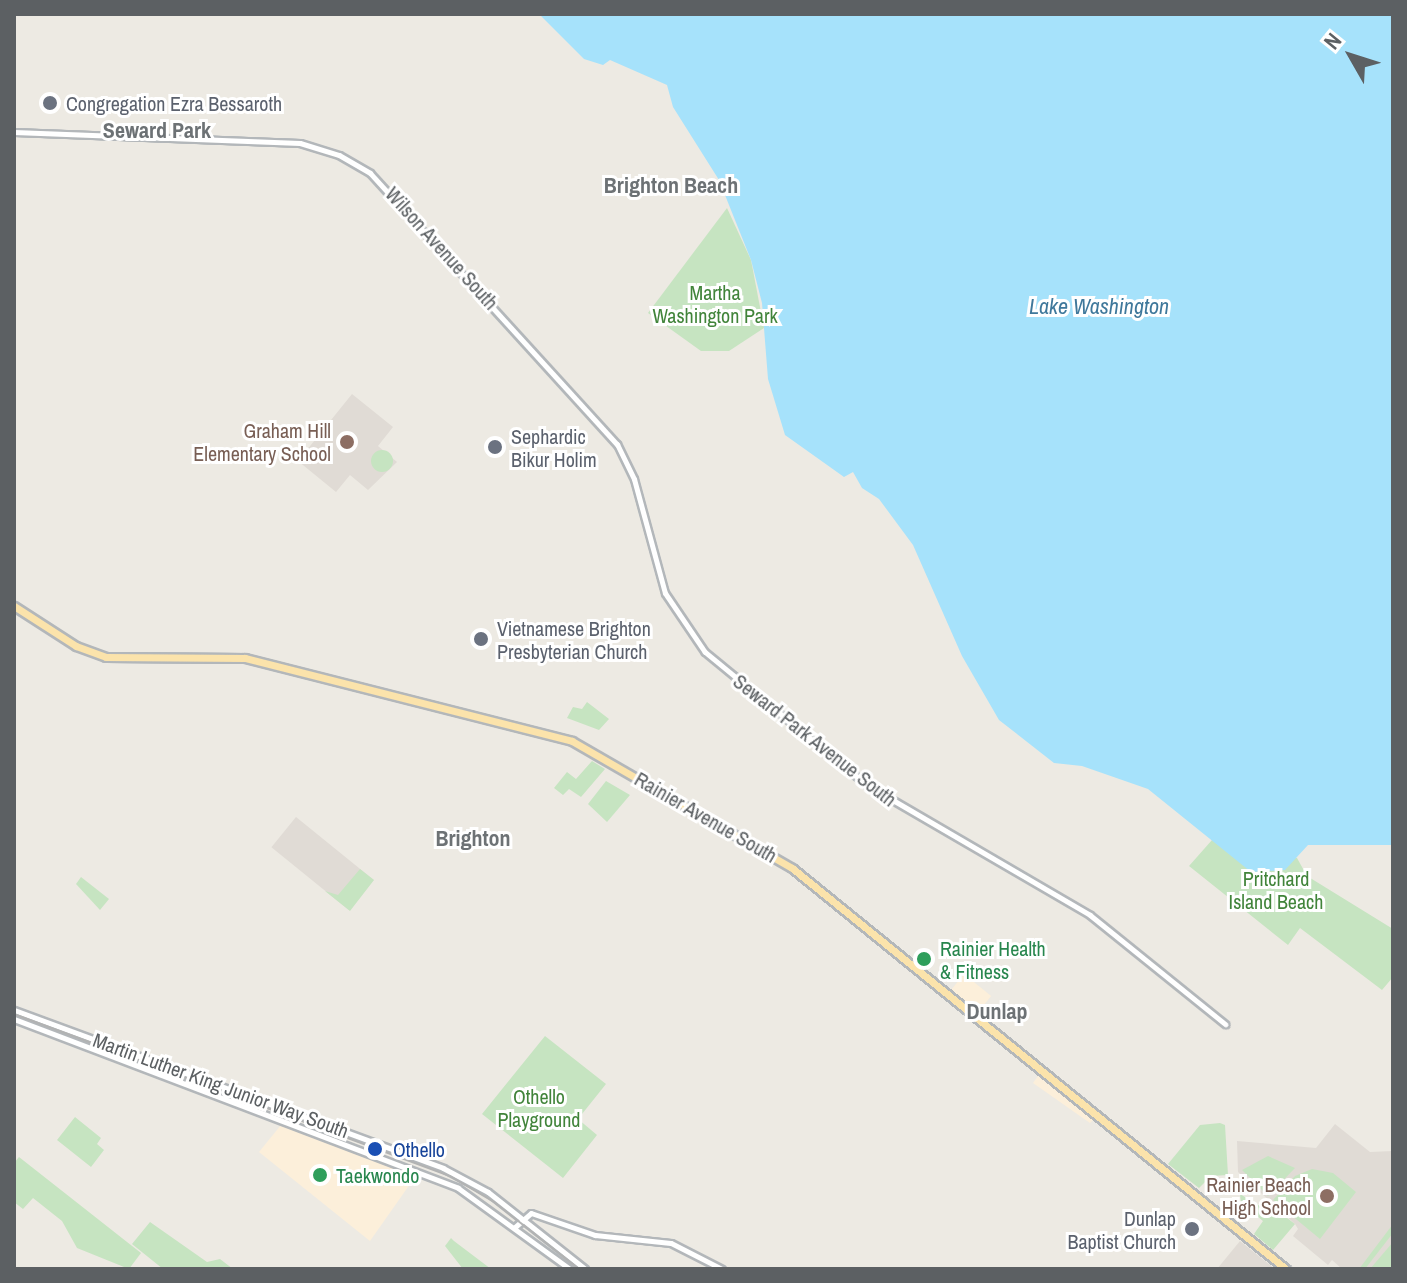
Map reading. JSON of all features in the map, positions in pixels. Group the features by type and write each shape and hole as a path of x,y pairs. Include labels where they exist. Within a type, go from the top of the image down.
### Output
{"main road":[{"name":"Wilson Avenue South","path":"14,132 271,141 339,155 389,188 531,345"},
{"name":"Seward Park Avenue South","path":"531,345 623,454 665,593 705,652 867,785 1090,915 1225,1024"},
{"name":"Rainier Avenue South","path":"14,606 76,646 106,657 245,658 572,741 786,864 1286,1269"},
{"name":"Martin Luther King Junior Way South","path":"14,1010 425,1160 479,1186 585,1269"},
{"name":"Martin Luther King Junior Way South","path":"14,1019 440,1180 476,1197 570,1269"},
{"path":"515,1227 521,1218 531,1213 608,1238 671,1243 722,1269"},
{"path":"515,1227 540,1217"}],"shaded area":[{"name":"Graham Hill Elementary School","path":"352,394 393,427 378,446 397,462 368,490 350,475 336,492 298,461"},
{"path":"296,817 374,880 349,910 271,847"},
{"path":"964,974 991,996 978,1012 951,990"},
{"path":"1038,1076 1093,1120 1090,1123 1033,1083"},
{"name":"Rainier Beach High School","path":"1335,1124 1370,1152 1393,1151 1393,1269 1342,1269 1332,1260 1328,1265 1293,1236 1298,1229 1295,1224 1238,1172 1237,1141 1316,1148"},
{"path":"281,1125 415,1177 370,1241 259,1152"},
{"path":"1240,1241 1275,1269 1217,1269"}],"green space":[{"name":"Martha Washington Park","path":"727,208 751,260 764,328 729,351 701,351 648,313"},
{"path":"382,450 390,453 393,461 390,469 382,472 374,469 371,461 374,453"},
{"path":"587,702 609,719 599,730 567,718 573,707 582,709"},
{"path":"592,761 605,769 581,797 569,789 563,795 554,788 567,772 576,779"},
{"path":"606,781 630,795 607,822 588,804"},
{"name":"Pritchard Island Beach","path":"1212,840 1297,858 1307,876 1393,929 1393,977 1382,990 1300,928 1288,945 1189,866"},
{"path":"360,869 374,880 350,911 325,891 338,895"},
{"path":"81,877 109,899 100,910 76,884"},
{"name":"Othello Playground","path":"545,1036 606,1084 578,1119 597,1135 563,1178 482,1114"},
{"path":"75,1117 101,1138 97,1144 104,1150 91,1167 57,1140"},
{"path":"1200,1125 1225,1125 1228,1175 1211,1176 1199,1188 1168,1164"},
{"path":"1268,1156 1295,1168 1268,1196 1242,1170"},
{"path":"19,1157 141,1253 129,1269 77,1248 62,1221 33,1198 23,1209 14,1202 14,1163"},
{"path":"1312,1169 1333,1173 1356,1192 1320,1239 1273,1200 1295,1176"},
{"path":"1240,1194 1270,1212 1274,1208 1295,1224 1273,1250 1254,1234 1263,1221 1241,1203"},
{"path":"150,1222 207,1262 220,1259 233,1269 163,1269 132,1244"},
{"path":"1393,1224 1393,1233 1365,1269 1359,1269"},
{"path":"451,1238 491,1269 463,1269 445,1246"},
{"path":"1393,1242 1393,1269 1370,1269"}],"water":[{"name":"Lake Washington","path":"539,14 1393,14 1393,845 1308,845 1285,870 1251,872 1148,789 1082,766 1054,763 999,720 962,656 913,545 879,499 862,488 853,472 844,477 785,435 768,379 762,303 751,260 719,180 673,107 667,85 610,60 603,65 584,59"}],"tram line":[{"path":"14,1014 450,1176 494,1202 579,1269"}],"place":[{"name":"Congregation Ezra Bessaroth","path":"50,103"},
{"name":"Graham Hill Elementary School","path":"347,442"},
{"name":"Sephardic Bikur Holim","path":"495,447"},
{"name":"Vietnamese Brighton Presbyterian Church","path":"481,639"},
{"name":"Rainier Health & Fitness","path":"924,959"},
{"name":"Othello","path":"375,1149"},
{"name":"Taekwondo","path":"320,1175"},
{"name":"Rainier Beach High School","path":"1327,1196"},
{"name":"Dunlap Baptist Church","path":"1192,1229"}],"district":[{"name":"Seward Park","path":"157,131"},
{"name":"Brighton Beach","path":"671,186"},
{"name":"Brighton","path":"473,839"},
{"name":"Dunlap","path":"997,1012"}]}
